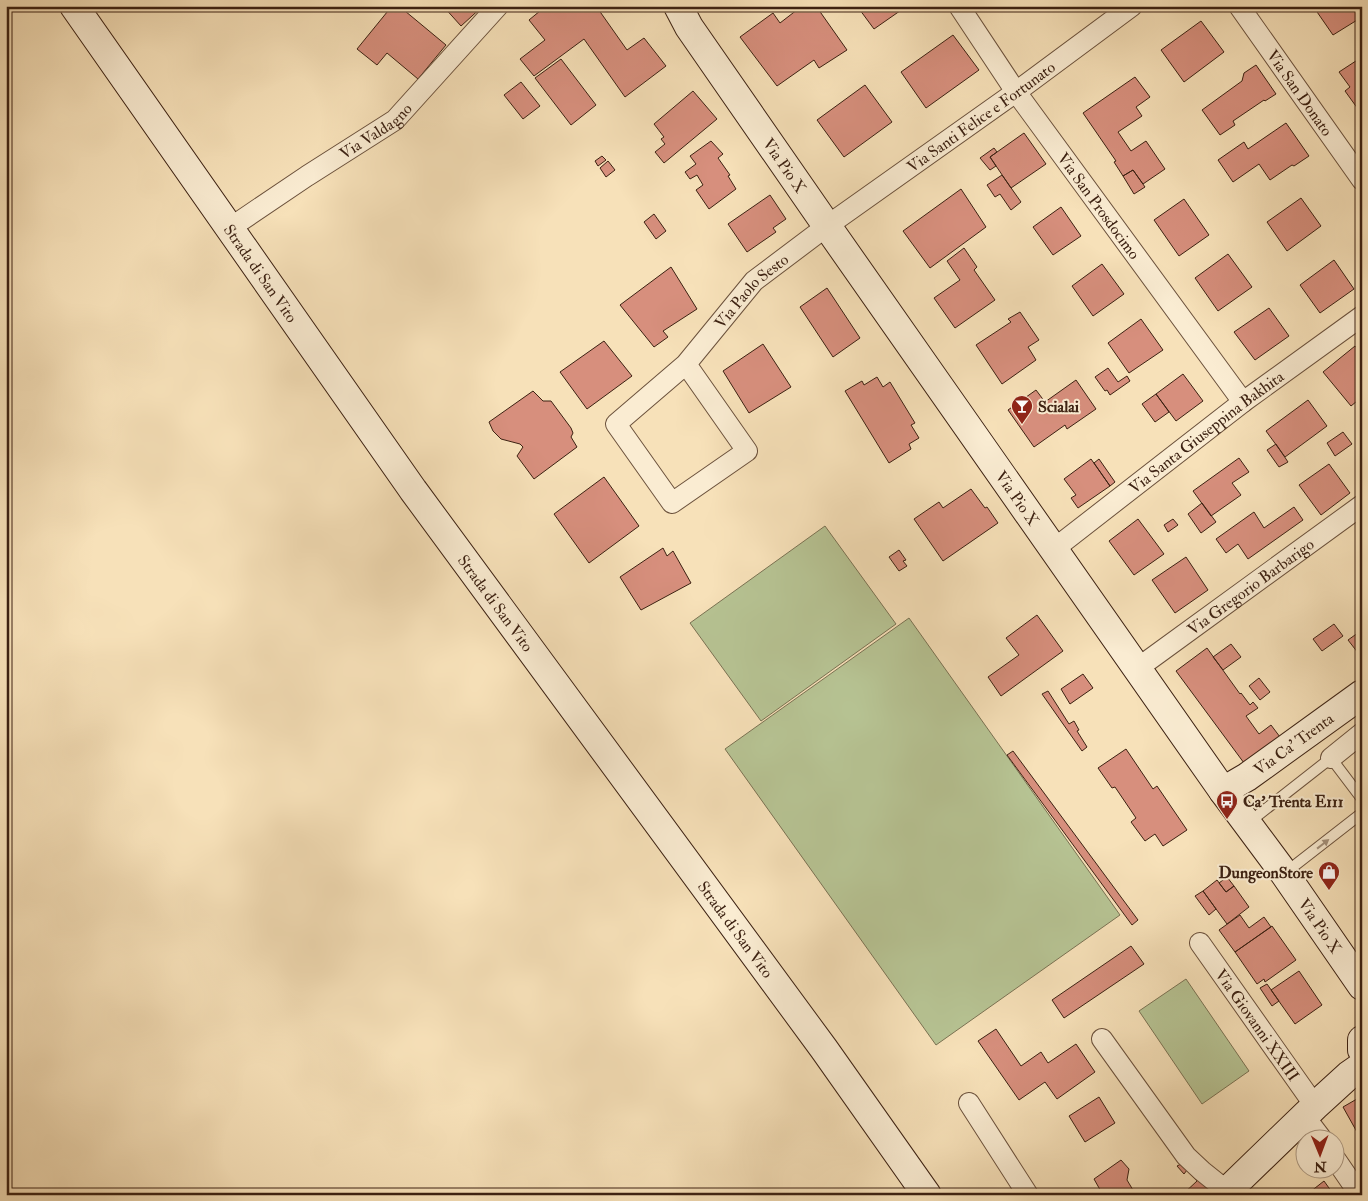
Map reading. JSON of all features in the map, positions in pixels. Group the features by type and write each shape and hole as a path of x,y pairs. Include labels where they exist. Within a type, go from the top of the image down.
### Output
{"street":[{"name":"Strada di San Vito","path":"74,6 413,490 824,1049 927,1195"},
{"name":"Via Valdagno","path":"230,228 394,120 498,6"},
{"name":"Via Pio X","path":"678,6 690,27 827,226 1223,792 1284,874 1362,986"},
{"name":"Via San Prosdocimo","path":"959,6 1016,92 1243,402"},
{"name":"Via Santi Felice e Fortunato","path":"827,226 1016,92 1132,6"},
{"name":"Via San Donato","path":"1239,6 1362,180"},
{"name":"Via Paolo Sesto","path":"686,364 747,451 672,503 616,424 686,364 754,281 827,226"},
{"name":"Via Santa Giuseppina Bakhita","path":"1054,549 1243,402 1362,316"},
{"name":"Via Gregorio Barbarigo","path":"1138,668 1362,505"},
{"name":"Via Ca' Trenta","path":"1223,792 1362,694"},
{"path":"1331,758 1362,733"},
{"name":"Via Giovanni XXIII","path":"1200,943 1310,1112 1317,1128"},
{"path":"1102,1039 1186,1156 1227,1193 1310,1112 1362,1066"},
{"path":"1362,1040 1362,1050"},
{"path":"969,1103 1028,1195"},
{"path":"1346,1175 1360,1195"}],"lane":[{"path":"1246,824 1331,758 1362,799"},
{"path":"1284,874 1362,813"}],"green space":[{"path":"825,526 896,624 761,721 690,623"},
{"path":"909,618 1120,915 936,1045 725,749"},
{"path":"1186,979 1249,1071 1202,1104 1139,1011"}],"building":[{"path":"392,6 399,6 446,45 418,79 387,53 377,65 357,49"},
{"path":"443,6 483,6 461,26"},
{"path":"546,6 596,6 627,50 644,38 666,66 625,97 584,39 534,76 520,59 545,40 529,20"},
{"path":"802,6 816,6 847,50 819,68 814,60 777,86 740,37 773,13 780,23"},
{"path":"857,6 907,6 874,29"},
{"path":"1319,6 1362,6 1362,17 1333,35 1315,9"},
{"path":"1201,21 1224,52 1184,82 1161,50"},
{"path":"953,35 979,70 926,108 901,72"},
{"path":"1362,57 1362,106 1358,109 1345,91 1350,87 1339,72"},
{"path":"561,59 596,105 571,125 535,78"},
{"path":"1256,65 1276,94 1233,121 1235,125 1220,135 1202,110 1242,81 1244,73"},
{"path":"1135,77 1150,97 1136,107 1142,116 1118,132 1131,151 1146,141 1165,169 1143,184 1133,170 1123,176 1114,162 1116,161 1083,113"},
{"path":"521,82 540,106 523,119 504,95"},
{"path":"865,85 892,122 844,157 817,120"},
{"path":"693,91 717,119 664,163 655,152 665,144 661,139 664,137 654,124"},
{"path":"1286,123 1309,156 1270,180 1259,164 1233,182 1218,160 1244,142 1248,149"},
{"path":"1024,133 1046,164 1011,188 990,157"},
{"path":"711,141 723,154 718,158 730,175 728,176 736,189 709,209 696,190 703,185 697,175 690,179 685,172 696,164 690,156"},
{"path":"994,148 997,152 990,157 996,166 990,170 980,158"},
{"path":"602,156 606,160 598,166 595,161"},
{"path":"608,161 615,170 606,177 600,168"},
{"path":"1133,170 1145,187 1134,194 1123,176"},
{"path":"1002,175 1021,202 1011,210 1000,194 995,197 987,185"},
{"path":"961,189 986,227 930,268 903,231"},
{"path":"770,195 786,219 773,228 776,232 747,252 728,224"},
{"path":"1301,198 1321,226 1287,251 1267,222"},
{"path":"1184,199 1209,235 1179,256 1154,220"},
{"path":"1061,207 1081,236 1053,255 1033,227"},
{"path":"654,214 666,231 656,239 644,222"},
{"path":"964,248 977,267 974,270 995,300 955,328 934,298 960,280 947,261"},
{"path":"1228,254 1252,287 1218,311 1195,278"},
{"path":"1334,260 1354,289 1320,313 1300,285"},
{"path":"1102,264 1124,294 1093,316 1072,286"},
{"path":"671,267 697,309 663,331 668,337 654,347 620,305"},
{"path":"827,288 860,338 833,357 800,307"},
{"path":"1269,308 1289,336 1255,360 1234,332"},
{"path":"1020,312 1039,340 1028,347 1036,360 1002,384 976,345 1011,322 1008,319"},
{"path":"1141,319 1163,350 1129,373 1108,343"},
{"path":"604,341 632,376 587,409 560,372"},
{"path":"763,344 791,387 749,413 723,371"},
{"path":"1355,346 1362,354 1362,397 1351,406 1323,372"},
{"path":"1108,368 1118,382 1127,376 1130,381 1110,395 1095,377"},
{"path":"1183,374 1203,401 1176,421 1156,394"},
{"path":"877,377 883,387 890,382 915,423 911,425 919,438 909,444 911,449 889,463 845,391 862,381 864,385"},
{"path":"1076,380 1096,409 1067,429 1065,425 1034,447 1008,410 1036,390 1045,402"},
{"path":"533,391 543,401 551,401 571,428 573,433 571,437 577,447 534,479 517,456 523,447 520,444 501,439 493,431 489,422"},
{"path":"1156,394 1169,412 1155,422 1142,404"},
{"path":"1308,400 1327,426 1285,457 1266,431"},
{"path":"1343,432 1352,444 1335,456 1327,443"},
{"path":"1276,444 1288,462 1279,467 1267,450"},
{"path":"1239,458 1249,472 1232,483 1241,495 1211,516 1193,491"},
{"path":"1091,459 1110,486 1078,508 1071,498 1076,495 1064,479"},
{"path":"1099,459 1115,482 1110,486 1094,463"},
{"path":"1329,464 1350,493 1321,515 1299,485"},
{"path":"604,477 639,526 589,563 554,514"},
{"path":"971,489 998,523 943,561 914,519 939,502 943,508"},
{"path":"1202,503 1216,522 1201,533 1188,514"},
{"path":"1294,507 1303,520 1248,559 1238,544 1226,553 1216,539 1254,512 1264,528"},
{"path":"1138,519 1164,554 1134,575 1109,541"},
{"path":"1173,519 1178,525 1168,532 1164,525"},
{"path":"663,548 667,556 673,551 691,583 641,610 620,577"},
{"path":"899,550 906,560 903,561 907,566 899,571 889,557"},
{"path":"1186,557 1208,590 1175,613 1152,580"},
{"path":"1037,615 1063,651 1001,696 988,677 1019,655 1006,638"},
{"path":"1334,624 1343,636 1322,651 1313,639"},
{"path":"1362,630 1362,658 1348,640"},
{"path":"1231,644 1241,657 1223,670 1213,657"},
{"path":"1207,648 1240,694 1250,705 1253,702 1258,708 1246,716 1259,734 1271,725 1280,737 1244,763 1176,671"},
{"path":"1083,674 1093,688 1070,704 1061,689"},
{"path":"1259,678 1270,692 1260,700 1249,686"},
{"path":"1048,691 1069,724 1074,721 1079,730 1077,731 1087,747 1082,751 1042,694"},
{"path":"1126,749 1153,789 1157,786 1187,830 1163,846 1155,834 1145,841 1131,822 1136,818 1115,787 1112,788 1098,768"},
{"path":"1013,751 1138,920 1132,925 1007,755"},
{"path":"1227,877 1234,886 1226,892 1219,883"},
{"path":"1217,880 1226,892 1234,886 1249,907 1227,924 1203,891"},
{"path":"1203,891 1216,909 1209,915 1195,896"},
{"path":"1240,915 1249,928 1264,917 1271,927 1235,952 1219,930"},
{"path":"1272,926 1296,960 1265,982 1264,979 1257,984 1235,952"},
{"path":"1131,946 1144,964 1064,1018 1052,1000"},
{"path":"1299,971 1322,1005 1295,1024 1271,990"},
{"path":"1267,984 1279,1001 1272,1006 1260,988"},
{"path":"996,1029 1021,1066 1041,1052 1048,1063 1076,1044 1095,1072 1057,1099 1045,1082 1019,1100 978,1041"},
{"path":"1362,1096 1362,1141 1343,1107"},
{"path":"1099,1097 1115,1123 1085,1142 1069,1116"},
{"path":"1121,1160 1129,1169 1127,1180 1136,1195 1103,1195 1094,1179"},
{"path":"1181,1164 1216,1185 1205,1195 1182,1195 1197,1181 1187,1170 1184,1174 1177,1166"},
{"path":"1324,1181 1334,1195 1312,1195 1310,1192"}],"place":[{"name":"Scialai","path":"1022,425"},
{"name":"Ca' Trenta E111","path":"1227,820"},
{"name":"DungeonStore","path":"1329,891"}]}
